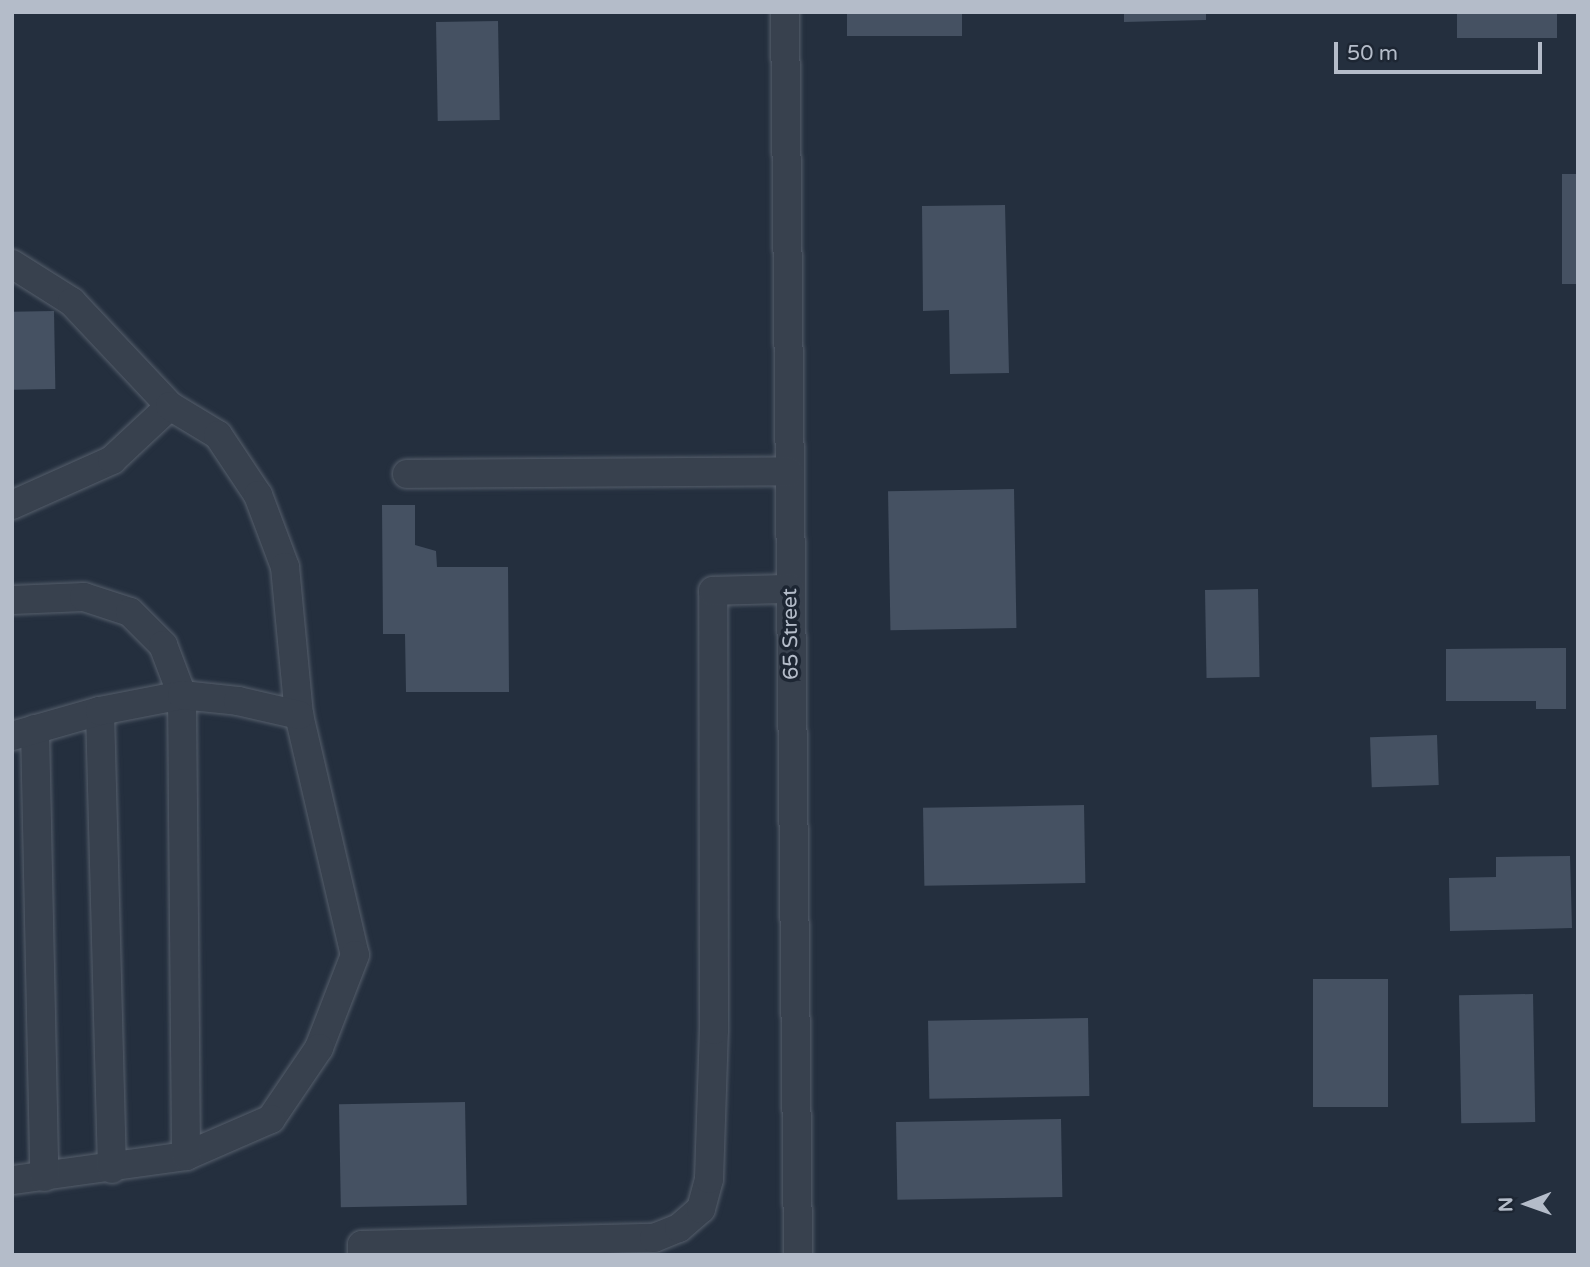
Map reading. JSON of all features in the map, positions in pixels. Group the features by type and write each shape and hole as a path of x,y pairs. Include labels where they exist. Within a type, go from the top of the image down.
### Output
{"street":[{"name":"65 Street","path":"785,12 798,1255"},
{"path":"12,264 72,302 170,406 218,435 258,495 285,567 299,715 355,955 319,1048 271,1119 186,1156 112,1169 12,1180"},
{"path":"12,505 112,460 170,406"},
{"path":"407,474 789,471"},
{"path":"362,1255 362,1245 654,1238 678,1228 701,1209 709,1179 714,1030 713,591 790,589"},
{"path":"12,600 84,597 130,612 163,645 181,695 186,1156"},
{"path":"44,1177 24,732 100,711 181,695 238,701 299,715"},
{"path":"100,711 112,1169"}],"building":[{"path":"847,12 962,12 962,36 847,36"},
{"path":"1124,12 1206,12 1206,20 1124,22"},
{"path":"1457,12 1557,12 1557,38 1457,38"},
{"path":"498,21 500,120 438,121 436,22"},
{"path":"1562,174 1578,174 1578,284 1562,284"},
{"path":"1005,205 1009,373 950,374 949,310 923,311 922,206"},
{"path":"54,311 55,389 13,390 12,312"},
{"path":"1014,489 1016,628 890,630 888,491"},
{"path":"382,505 415,505 415,545 436,551 437,567 508,567 509,692 406,692 405,634 383,634"},
{"path":"1258,589 1260,677 1207,678 1205,590"},
{"path":"1566,648 1566,709 1536,709 1536,701 1446,701 1446,649"},
{"path":"1437,735 1439,785 1372,787 1370,737"},
{"path":"1084,805 1085,883 924,886 923,808"},
{"path":"1570,856 1572,928 1450,931 1449,878 1496,877 1496,857"},
{"path":"1313,979 1388,979 1388,1107 1313,1107"},
{"path":"1533,994 1535,1122 1461,1123 1459,995"},
{"path":"1088,1018 1089,1096 929,1099 928,1021"},
{"path":"465,1102 467,1205 341,1207 339,1104"},
{"path":"1061,1119 1062,1197 897,1200 896,1122"}]}
